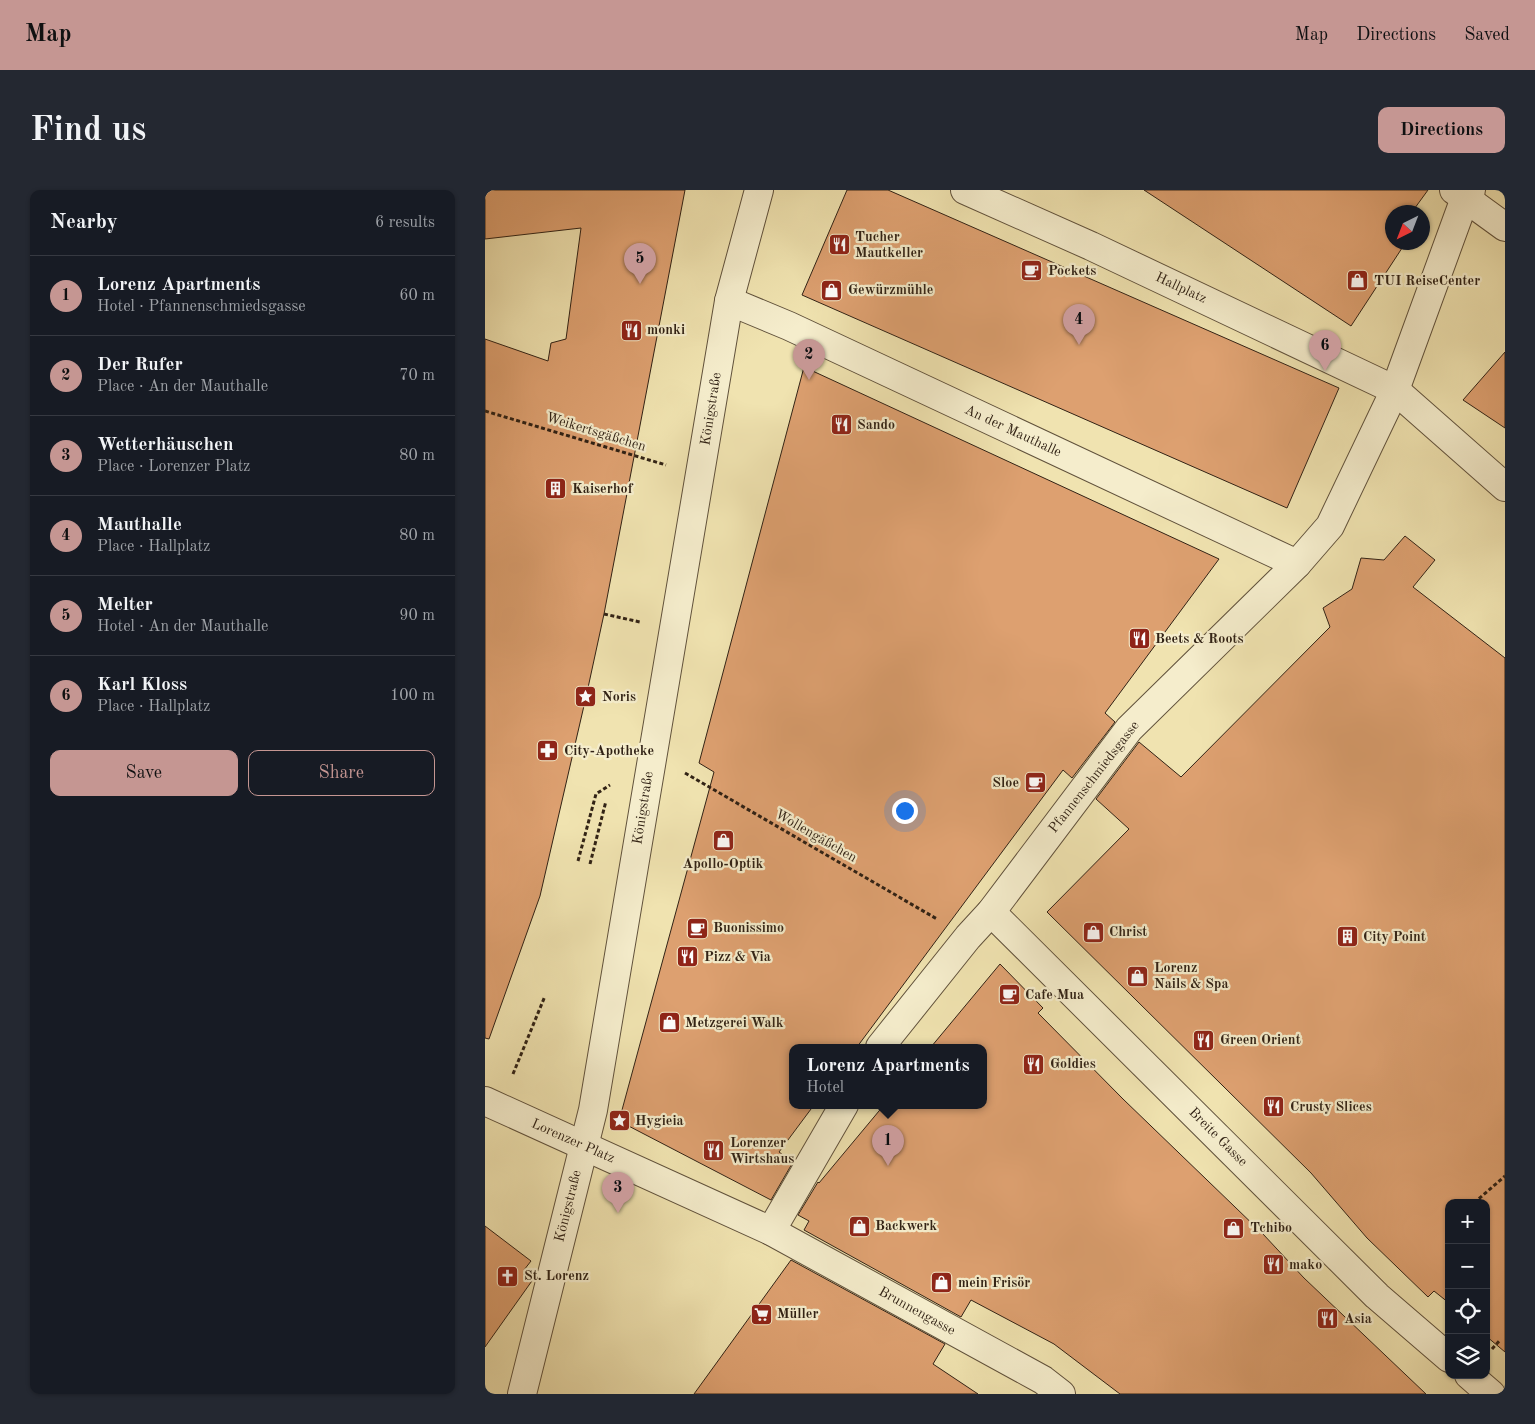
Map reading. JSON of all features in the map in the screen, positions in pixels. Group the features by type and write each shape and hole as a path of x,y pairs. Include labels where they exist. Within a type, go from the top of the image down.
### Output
{"street":[{"name":"Königstraße","path":"522,1394 593,1110 729,301 759,190"},
{"name":"Hallplatz","path":"965,190 1091,246 1395,390 1505,488"},
{"path":"1395,390 1464,193 1505,227"},
{"name":"An der Mauthalle","path":"729,301 789,326 1297,564"},
{"name":"Pfannenschmiedsgasse","path":"882,1044 968,937 991,912 1129,729 1297,564 1330,526 1395,390"},
{"name":"Breite Gasse","path":"991,912 1377,1296 1445,1355"},
{"name":"Lorenzer Platz","path":"485,1101 771,1231"},
{"path":"771,1231 842,1109"},
{"name":"Brunnengasse","path":"771,1231 1043,1380 1061,1394"},
{"path":"1474,1379 1491,1394"}],"path":[{"name":"Weikertsgäßchen","path":"485,411 701,476"},
{"name":"Wollengäßchen","path":"652,754 968,937"},
{"path":"578,861 591,811"},
{"path":"590,864 603,814"},
{"path":"512,1078 545,996"},
{"path":"1479,1199 1505,1176"}],"building":[{"path":"485,190 685,190 604,614 586,697 540,896 489,1039 485,1038 485,339 548,361 551,343 566,339 581,228 485,239"},
{"path":"847,190 888,190 1339,388 1287,508 802,295"},
{"path":"1144,190 1428,190 1417,205 1385,205 1385,250 1401,250 1351,326"},
{"path":"1505,352 1505,428 1463,400"},
{"path":"804,367 1219,559 1105,713 1115,722 1072,778 1063,770 859,1044 789,1044 789,1109 811,1109 779,1152 793,1162 771,1200 619,1121 714,772 699,763"},
{"name":"City Point","path":"1405,536 1435,560 1413,587 1505,658 1505,1352 1490,1339 1490,1199 1445,1199 1445,1300 1434,1291 1428,1297 1367,1238 1311,1173 1047,912 1129,829 1096,799 1139,742 1181,777 1330,627 1323,608 1352,589 1361,558 1384,560"},
{"path":"1000,964 1043,1008 1038,1013 1123,1099 1263,1234 1304,1278 1426,1394 1120,1394 1054,1344 971,1300 961,1317 804,1230 809,1221 798,1215 818,1182 881,1109 987,1109 987,1044 933,1044"},
{"name":"St. Lorenz","path":"485,1226 531,1261 524,1270 534,1278 485,1347"},
{"path":"791,1260 945,1344 933,1364 978,1394 694,1394"}],"place":[{"name":"Tucher Mautkeller","path":"839,245"},
{"name":"Pockets","path":"1032,271"},
{"name":"TUI ReiseCenter","path":"1358,281"},
{"name":"Melter","path":"640,284"},
{"name":"Gewürzmühle","path":"832,290"},
{"name":"monki","path":"631,330"},
{"name":"Mauthalle","path":"1079,345"},
{"name":"Karl Kloss","path":"1325,371"},
{"name":"Der Rufer","path":"809,380"},
{"name":"Sando","path":"841,425"},
{"name":"Kaiserhof","path":"556,489"},
{"name":"Beets & Roots","path":"1139,639"},
{"name":"Noris","path":"586,697"},
{"name":"City-Apotheke","path":"548,751"},
{"name":"Sloe","path":"1035,783"},
{"name":"Apollo-Optik","path":"723,841"},
{"name":"Buonissimo","path":"697,928"},
{"name":"Christ","path":"1093,932"},
{"name":"City Point","path":"1347,937"},
{"name":"Pizz & Via","path":"688,957"},
{"name":"Lorenz Nails & Spa","path":"1138,976"},
{"name":"Cafe Mua","path":"1009,995"},
{"name":"Metzgerei Walk","path":"669,1023"},
{"name":"Green Orient","path":"1204,1040"},
{"name":"Goldies","path":"1034,1064"},
{"name":"Crusty Slices","path":"1274,1107"},
{"name":"Hygieia","path":"619,1121"},
{"name":"Lorenzer Wirtshaus","path":"714,1151"},
{"name":"Lorenz Apartments","path":"888,1166"},
{"name":"Wetterhäuschen","path":"618,1213"},
{"name":"Backwerk","path":"859,1226"},
{"name":"Tchibo","path":"1234,1228"},
{"name":"mako","path":"1273,1265"},
{"name":"St. Lorenz","path":"508,1276"},
{"name":"mein Frisör","path":"942,1283"},
{"name":"Müller","path":"761,1314"},
{"name":"Asia","path":"1328,1319"}]}
